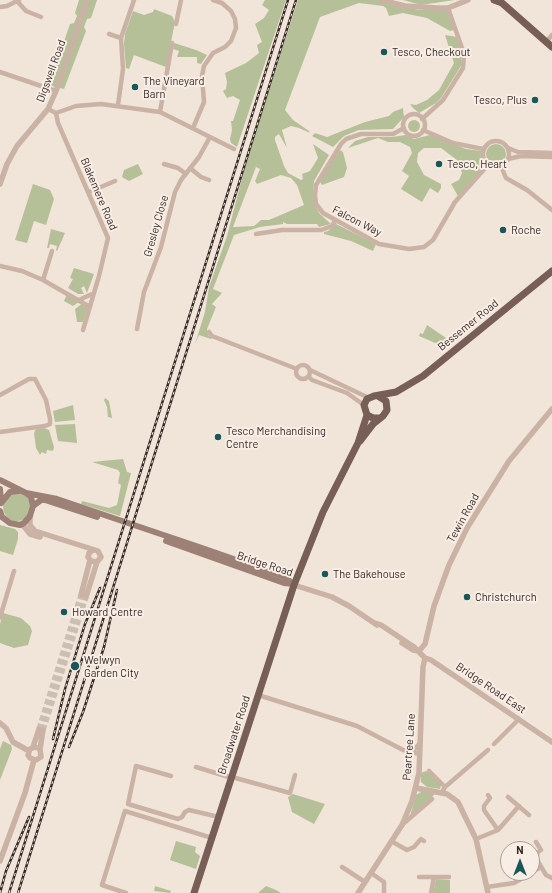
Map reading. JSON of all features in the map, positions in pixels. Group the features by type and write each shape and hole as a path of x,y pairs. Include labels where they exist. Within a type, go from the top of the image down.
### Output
{"main road":[{"path":"494,0 502,2 552,47"},
{"name":"Bessemer Road","path":"378,396 396,392 423,376 552,271"},
{"name":"Bessemer Road","path":"386,404 396,392"},
{"path":"294,585 323,512 358,443 367,415 364,405 369,398 378,396 386,404 385,414 378,418 358,443"},
{"path":"367,415 373,418 378,418"},
{"name":"Bridge Road","path":"0,480 24,492 57,499 284,583 294,585"},
{"path":"0,489 0,505"},
{"path":"0,505 10,492 24,492 31,497 33,506 30,516 22,524 14,524 3,521 0,511"},
{"name":"Bridge Road","path":"33,506 41,500 45,500 115,521"},
{"name":"Broadwater Road","path":"196,893 212,838 294,585"}],"street":[{"name":"Digswell Road","path":"0,184 7,164 17,146 48,109 56,91 87,0"},
{"path":"118,105 123,69 121,38 134,0"},
{"path":"176,24 181,0"},
{"path":"193,128 204,102 202,76 204,66 213,53 228,44 233,37 236,28 235,19 231,11 222,3 213,0"},
{"path":"381,0 405,6 448,8 468,0"},
{"path":"0,7 7,6 18,1 26,11 41,17"},
{"path":"422,119 443,100 463,68 464,54 448,8"},
{"path":"109,34 121,38"},
{"path":"546,42 552,35"},
{"path":"160,112 172,43"},
{"path":"0,72 56,91"},
{"path":"48,109 56,113 86,104 118,105 160,112 234,149"},
{"name":"Blakemere Road","path":"56,113 58,123 106,230 108,240 83,330"},
{"path":"414,114 422,119 424,124 423,130 414,136 408,134 404,128 404,122 408,116 414,114"},
{"name":"Falcon Way","path":"404,128 393,134 361,134 346,140 341,144 318,178 314,195 319,209 335,221 379,244 409,249 424,247 434,240 456,202 488,165"},
{"path":"423,130 453,143 483,149"},
{"name":"Gresley Close","path":"137,329 143,297 160,247 175,192 190,168 199,157 210,137"},
{"path":"552,153 518,152 508,148 502,142 495,140 488,143 483,149 483,156 488,165 496,167 501,166 508,159 521,156 552,156"},
{"path":"508,148 508,159"},
{"path":"164,164 178,168 186,174"},
{"path":"501,166 506,178 527,190 552,210"},
{"path":"190,168 201,177 209,180"},
{"path":"88,192 115,181"},
{"path":"256,234 282,230 321,230 332,226 335,221"},
{"path":"43,280 52,251"},
{"path":"0,266 43,280 90,307"},
{"path":"79,300 92,294"},
{"path":"209,332 212,336 297,369"},
{"path":"297,369 300,366 306,365 310,370 369,398"},
{"path":"297,369 297,376 301,379 309,377"},
{"path":"309,377 310,370"},
{"path":"309,377 312,380 346,393 364,405"},
{"path":"0,395 29,379 35,379 46,400 50,419 50,424 45,426 0,432"},
{"name":"Tewin Road","path":"419,651 425,644 434,606 449,565 467,528 509,461 552,409"},
{"path":"30,516 30,525 35,531 98,551 101,554 100,560 97,562 84,596 89,557 93,550"},
{"path":"22,524 30,534 82,550 97,562"},
{"path":"0,615 14,571"},
{"name":"Bridge Road East","path":"294,585 332,597 349,606 413,650 419,651 425,658 431,660 552,742"},
{"name":"Peartree Lane","path":"358,893 402,825 416,788 420,754 423,666 425,658"},
{"path":"258,695 357,726 408,752 420,754"},
{"path":"494,744 519,719"},
{"path":"0,723 6,728 14,742 31,749 40,749"},
{"path":"41,730 41,757 34,760 29,757 31,749 41,730"},
{"path":"408,752 413,751 420,743"},
{"path":"416,788 444,790 488,750"},
{"path":"0,861 25,793 34,760"},
{"path":"171,776 136,766 128,804 178,818 182,817 185,812 189,810 219,817"},
{"path":"196,767 290,794 295,775"},
{"path":"428,771 444,790 458,802 476,839 488,893"},
{"path":"488,795 490,798 484,806 484,810 498,830"},
{"path":"508,797 529,815"},
{"path":"402,825 432,798"},
{"path":"476,839 498,830 519,806"},
{"path":"126,893 102,885 125,811 212,838"},
{"path":"391,841 407,850 414,847 420,839 424,841"},
{"path":"342,867 365,882"},
{"path":"541,867 546,875 552,878"},
{"path":"371,873 384,882 384,893"},
{"path":"419,877 449,877"},
{"path":"431,893 434,877"},
{"path":"487,886 514,883 517,881"}],"green space":[{"path":"79,0 97,0 91,18 87,19 84,27 86,31 64,89 49,85 70,24 74,23 77,16 75,13"},
{"path":"265,0 286,0 237,147 231,143 230,139 232,130 231,121 233,121 240,100 233,96 227,98 223,91 226,89 227,82 225,73 246,63 259,53 257,45 262,42 255,24 264,18 269,10 262,5"},
{"path":"298,0 385,0 418,10 448,10 454,30 450,31 427,18 403,13 389,16 386,8 383,6 359,3 320,17 285,110 293,120 310,133 291,126 282,130 287,148 279,134 275,137 275,140 288,173 301,180 303,179 302,174 310,171 318,158 313,144 329,155 314,181 313,191 315,206 320,214 331,224 319,227 317,224 287,224 283,222 283,224 260,227 234,235 213,289 222,293 212,304 216,307 207,329 208,335 212,338 199,335 195,344 205,312 209,287 227,236 248,155","holes":["256,167 260,169 255,181 257,184 281,175 291,178 297,185 304,205 269,220 261,220 254,226 233,227"]},
{"path":"403,0 455,0 421,5"},
{"path":"154,9 172,16 175,22 166,67 134,55 129,69 126,68 124,44 125,34 133,11 144,15 153,12"},
{"path":"445,35 457,37 462,55 461,66 441,98 436,103 419,113 410,104 416,105 427,100 439,90 454,63"},
{"path":"174,43 207,55 201,64 197,63 197,57 177,57 179,51 173,49"},
{"path":"403,108 404,117 393,129 359,130 344,136 333,147 312,136 315,133 327,137 365,122 389,116 393,112"},
{"path":"412,120 416,120 420,126 416,132 412,132 408,128 408,124"},
{"path":"406,135 414,139 430,135 466,149 481,151 484,163 482,169 458,196 451,184 459,180 462,173 457,160 441,148 424,148 418,153 417,162 424,175 441,184 441,188 438,193 430,188 422,202 401,189 409,176 402,171 412,153 410,147 400,142 388,142 378,138 348,148 355,141 368,137 392,137"},
{"path":"496,144 503,147 506,154 503,161 496,164 489,161 486,154 489,147"},
{"path":"340,150 343,152 347,168 344,177 322,185 319,180"},
{"path":"138,164 143,174 129,181 122,177 124,170"},
{"path":"33,184 50,190 54,199 46,225 34,221 27,243 15,240"},
{"path":"336,224 376,244 373,251 351,241 324,234 324,232 328,231"},
{"path":"51,229 65,233 57,251 57,246 50,244 49,248 47,248"},
{"path":"74,268 94,274 87,293 84,286 81,288 84,294 78,294 68,288 73,279 70,278"},
{"path":"67,294 79,302 73,306 64,301"},
{"path":"83,303 88,307 83,322 77,322 75,309"},
{"path":"427,325 446,338 445,345 440,345 419,336 420,333 423,334"},
{"path":"105,398 109,401 112,418 108,417 107,407 104,400"},
{"path":"73,405 75,420 55,422 53,411"},
{"path":"75,424 77,443 58,441 55,425"},
{"path":"44,428 49,430 54,447 53,451 47,450 46,454 42,452 40,455 36,448 34,433 36,429"},
{"path":"123,459 127,472 131,473 120,516 81,504 82,501 109,508 117,505 121,485 118,483 120,473 118,470 92,462"},
{"path":"17,493 27,497 31,507 27,517 17,521 7,517 3,507 7,497"},
{"path":"0,525 15,529 18,532 18,539 13,555 0,551"},
{"path":"3,613 21,618 30,626 32,631 28,645 14,648 0,643 0,624"},
{"path":"3,741 11,745 12,749 0,780 0,749"},
{"path":"426,771 441,785 440,789 427,787 421,782 421,773"},
{"path":"423,791 435,794 410,816 416,795"},
{"path":"293,794 325,804 314,824 292,812 288,797"},
{"path":"176,841 196,847 195,852 200,856 196,869 170,860"},
{"path":"436,879 450,880 450,893 433,893"},
{"path":"155,886 171,891 170,893 154,891"},
{"path":"266,886 276,890 281,893 258,893"}],"tunnel":[{"path":"39,729 81,595"},
{"path":"43,730 86,597"}],"railway":[{"path":"9,893 288,0"},
{"path":"18,893 296,0"},
{"path":"53,739 65,689 85,624 100,588"},
{"path":"69,747 83,712 104,647 117,590"},
{"path":"0,893 6,871 29,817"}],"place":[{"name":"Tesco, Checkout","path":"384,52"},
{"name":"The Vineyard Barn","path":"135,87"},
{"name":"Tesco, Plus","path":"535,100"},
{"name":"Tesco, Heart","path":"439,164"},
{"name":"Roche","path":"503,230"},
{"name":"Tesco Merchandising Centre","path":"218,437"},
{"name":"The Bakehouse","path":"325,574"},
{"name":"Christchurch","path":"467,597"},
{"name":"Howard Centre","path":"64,612"},
{"name":"Welwyn Garden City","path":"75,666"}]}
